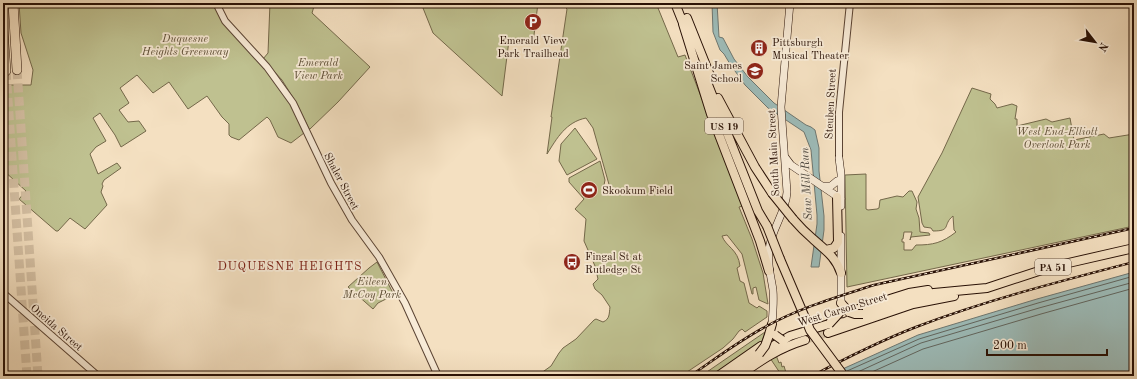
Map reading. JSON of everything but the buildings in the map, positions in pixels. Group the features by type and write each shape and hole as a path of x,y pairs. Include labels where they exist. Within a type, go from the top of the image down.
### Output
{"highway":[{"path":"12,3 17,70"},
{"path":"3,30 6,71"}],"main road":[{"name":"US 19","path":"674,3 758,210 767,226 810,330 844,376"},
{"name":"US 19","path":"680,3 763,209 767,226"},
{"name":"South Main Street","path":"772,324 774,297 769,271 770,244 787,196 781,107 790,3"},
{"path":"683,24 711,114 760,240 769,271"},
{"path":"718,98 750,157 772,193 793,219 834,258 841,273"},
{"path":"785,157 791,165 839,198 838,242 834,248 826,250"},
{"name":"Steuben Street","path":"839,158 837,181 839,198 842,308"},
{"name":"Steuben Street","path":"839,158 841,174 839,198"},
{"path":"787,181 789,176 793,173 798,172 805,174"},
{"path":"822,186 831,186 837,181"},
{"name":"West Carson Street","path":"728,376 760,354 775,338 829,324 844,322 919,296 994,287 1051,267 1134,248"},
{"path":"855,310 916,291 931,290 954,292"},
{"path":"828,332 913,304 974,290"},
{"path":"829,324 842,308 856,314 864,314"},
{"path":"760,354 765,346 775,338 772,324"},
{"path":"739,376 774,352 805,340"},
{"path":"718,376 761,346"}],"street":[{"name":"Shaler Street","path":"216,3 225,21 267,67 293,103 330,183 352,220 379,257 405,304 438,376"},
{"name":"Steuben Street","path":"839,158 839,112 850,3"},
{"name":"Oneida Street","path":"3,293 98,376"}],"green space":[{"name":"Duquesne Heights Greenway","path":"19,3 214,3 289,100 304,133 291,143 278,137 267,117 239,140 229,135 229,124 207,96 188,109 169,82 153,93 137,75 120,88 129,103 119,110 128,122 139,121 146,131 121,147 115,135 100,113 93,118 106,141 96,147 90,154 98,174 117,163 121,168 104,180 101,192 107,205 85,229 70,218 58,231 56,231 19,199 26,191 3,170 3,162 9,156 3,151 3,85 31,85 33,70 21,33"},
{"name":"Emerald View Park","path":"270,3 315,3 312,13 370,67 338,102 310,129 282,80 263,59 268,53"},
{"path":"421,3 538,3 533,43 509,40 502,96 433,33"},
{"path":"561,3 653,3 658,8 678,57 685,55 743,206 739,207 752,239 763,273 768,304 759,300 756,287 753,288 752,294 742,254 727,235 722,236 739,260 740,266 737,268 740,281 744,283 749,303 757,308 759,306 767,311 767,317 745,332 742,329 739,331 723,348 681,376 537,376 551,366 563,348 576,339 594,320 596,319 603,322 607,319 609,316 610,307 602,295 595,289 593,284 598,279 595,266 584,241 586,219 575,209 584,199 569,182 569,178 600,161 605,180 602,195 610,188 593,128 586,118 573,123 568,127 558,137 547,154 567,9"},
{"name":"West End-Elliott Overlook Park","path":"972,88 991,94 990,99 997,108 1012,104 1017,106 1015,119 1017,119 1017,126 1046,119 1052,122 1070,118 1074,140 1104,134 1109,138 1134,134 1134,226 847,287 845,175 866,174 866,209 868,210 879,208 880,200 897,196 903,197 909,191 912,191 917,202 916,209 919,218 920,232 929,233 930,235 911,237 910,240 912,232 904,232 902,242 904,242 904,250 912,250 916,245 937,243 956,232 954,230 953,216 943,230 933,231 931,228 924,227 918,197 942,153"},
{"path":"575,128 597,159 567,175 559,161 561,144"},
{"name":"Eileen McCoy Park","path":"377,262 394,295 378,303 373,309 348,287"},
{"path":"765,332 761,344 716,376 701,376"},
{"path":"776,355 779,363 781,362 782,367 784,366 787,376 782,376 770,358"}],"water":[{"path":"712,3 717,3 719,37 723,38 734,59 748,77 774,103 815,130 819,148 819,171 824,216 824,230 819,267 811,267 817,215 811,150 804,132 768,108 745,85 720,50 713,32"},
{"path":"1134,272 1134,376 827,376 918,335 1037,299"}],"tunnel":[{"path":"17,70 38,376"},
{"path":"6,71 27,376"},
{"path":"805,340 828,333"}],"railway":[{"path":"690,376 755,332 791,314 832,299 874,285 1134,228"},
{"path":"812,376 876,344 943,317 1079,276 1134,262"}],"place":[{"name":"Emerald View Park Trailhead","path":"533,22"},
{"name":"Pittsburgh Musical Theater","path":"759,48"},
{"name":"Saint James School","path":"755,71"},
{"name":"Skookum Field","path":"589,190"},
{"name":"Fingal St at Rutledge St","path":"572,262"}],"district":[{"name":"DUQUESNE HEIGHTS","path":"290,266"}],"water label":[{"name":"Saw Mill Run","path":"806,184"}]}
